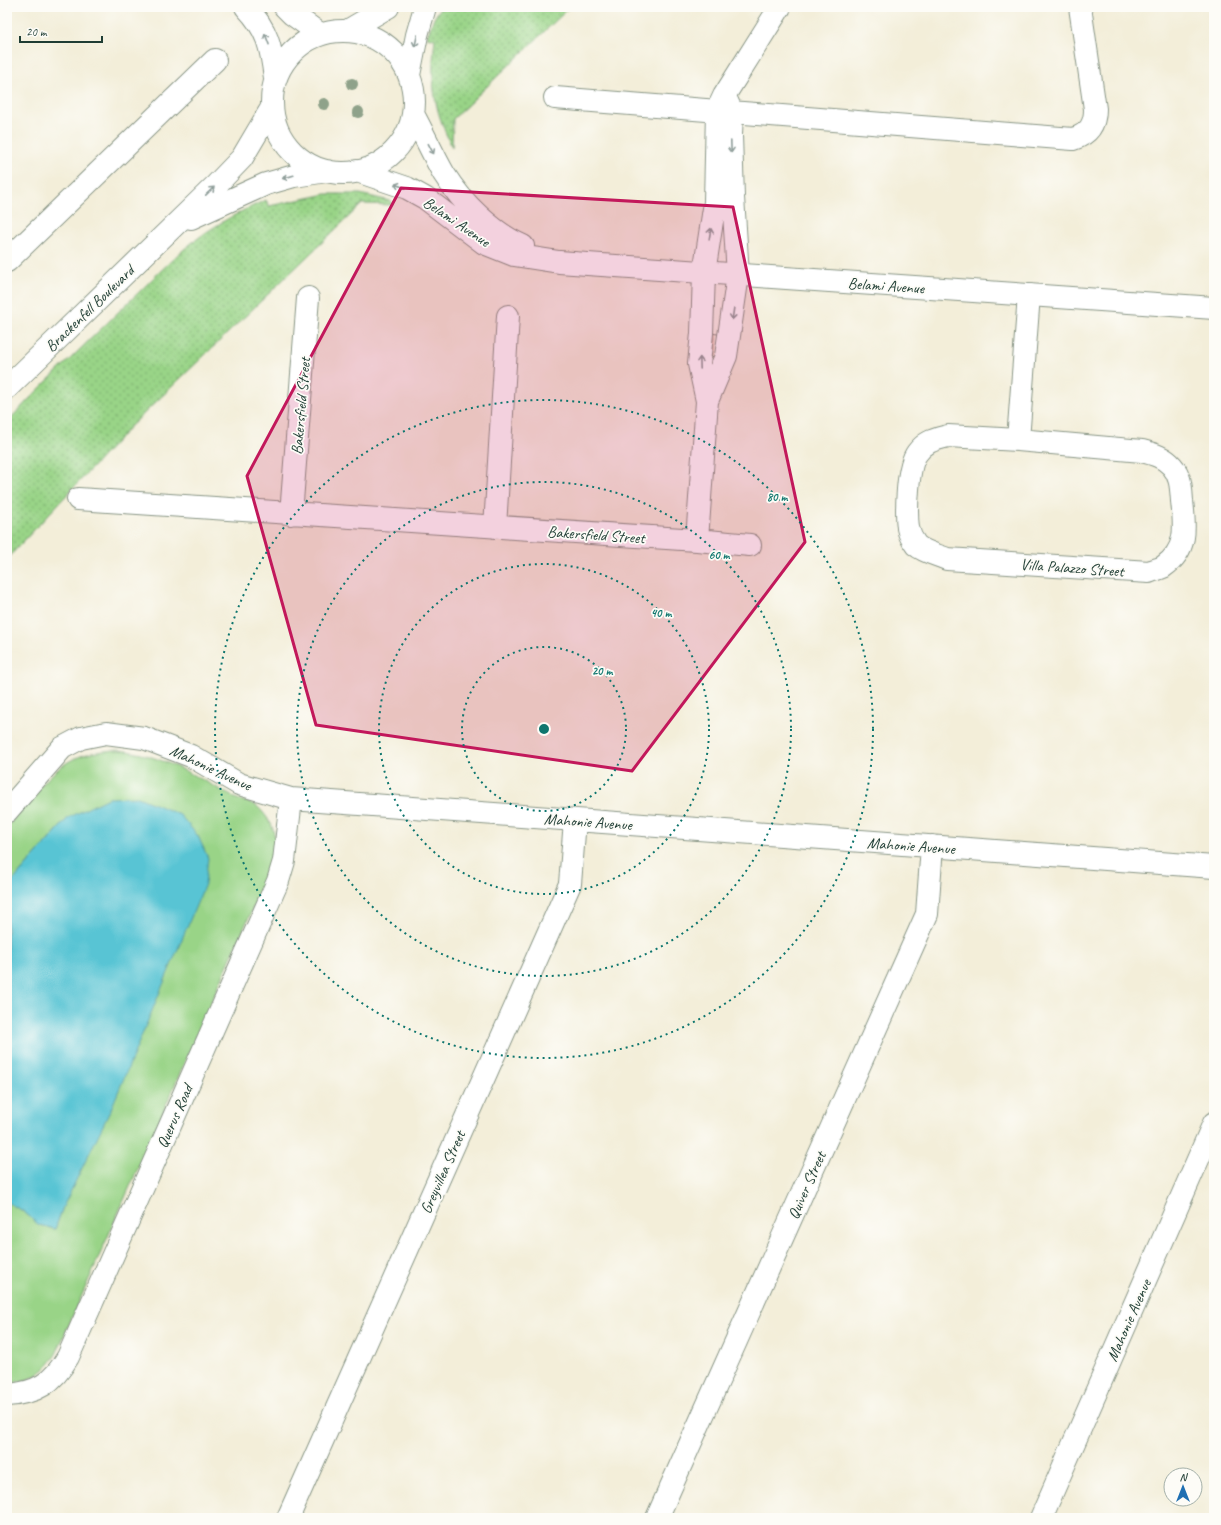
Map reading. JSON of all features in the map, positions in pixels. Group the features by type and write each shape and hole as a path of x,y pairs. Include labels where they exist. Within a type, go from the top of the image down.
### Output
{"street":[{"path":"246,7 260,24 267,36 275,78"},
{"path":"285,7 292,14 320,34"},
{"path":"347,30 388,7"},
{"path":"409,75 417,35 425,7"},
{"path":"697,540 707,401 699,364 702,332 704,273 715,202 724,106 780,7"},
{"path":"555,98 724,106 1073,139 1082,136 1088,131 1093,124 1095,117 1080,7"},
{"path":"347,30 360,32 385,44 395,52 403,63 409,75 414,94 413,114 409,128 403,140 394,151 371,167 357,172 342,173 327,171 313,166 300,159 289,149 280,137 274,124 271,109 275,78 288,55 308,39 333,31 347,30"},
{"path":"7,261 215,60"},
{"path":"707,401 726,356 738,275 731,135 724,106"},
{"name":"Brackenfell Boulevard","path":"7,388 242,158 271,109"},
{"name":"Belami Avenue","path":"413,114 444,174 454,188 488,225 514,242 559,262"},
{"name":"Brackenfell Boulevard","path":"172,228 224,202 266,184 294,176 327,171"},
{"name":"Belami Avenue","path":"357,172 407,188 419,195 484,243 514,254 559,262 1214,308"},
{"path":"1018,440 1029,295"},
{"name":"Bakersfield Street","path":"291,514 308,298"},
{"path":"495,527 508,316"},
{"name":"Villa Palazzo Street","path":"948,436 1018,440 1142,451 1160,456 1172,466 1180,479 1184,520 1184,539 1178,553 1163,567 1148,572 947,559 928,552 916,544 908,530 907,514 910,474 916,454 928,441 948,436"},
{"name":"Bakersfield Street","path":"78,498 291,514 697,540 750,545"},
{"name":"Mahonie Avenue","path":"7,812 62,748 81,738 106,733 144,738 191,756 239,784 291,799 1214,867"},
{"name":"Querus Road","path":"7,1395 30,1392 41,1387 50,1381 60,1370 68,1357 278,881 284,861 291,799"},
{"name":"Greyvillea Street","path":"288,1518 570,884 575,820"},
{"name":"Quiver Street","path":"657,1518 927,914 932,846"},
{"name":"Mahonie Avenue","path":"1041,1518 1214,1123"}],"highlighted area":[{"path":"401,188 733,207 805,542 632,771 316,725 247,476"}],"green space":[{"path":"441,7 570,7 453,119 452,147 441,120 434,94 433,68 435,39 427,37 433,20"},
{"path":"326,194 360,194 390,201 393,205 362,204 130,427 7,559 7,422 175,257 207,231 229,218 266,200 269,206"},
{"path":"118,750 149,756 179,768 238,799 256,805 271,824 274,831 274,854 264,883 56,1354 47,1367 36,1376 23,1381 7,1383 7,1202 23,1211 39,1225 55,1229 63,1207 68,818 7,888 7,827 44,783 68,762 98,752"}],"water":[{"path":"138,797 180,815 198,836 208,858 205,884 111,1109 63,1207 55,1229 39,1225 23,1211 7,1202 7,888 68,818 108,798"}],"building":[{"path":"709,333 718,334 717,357 707,356"}]}
